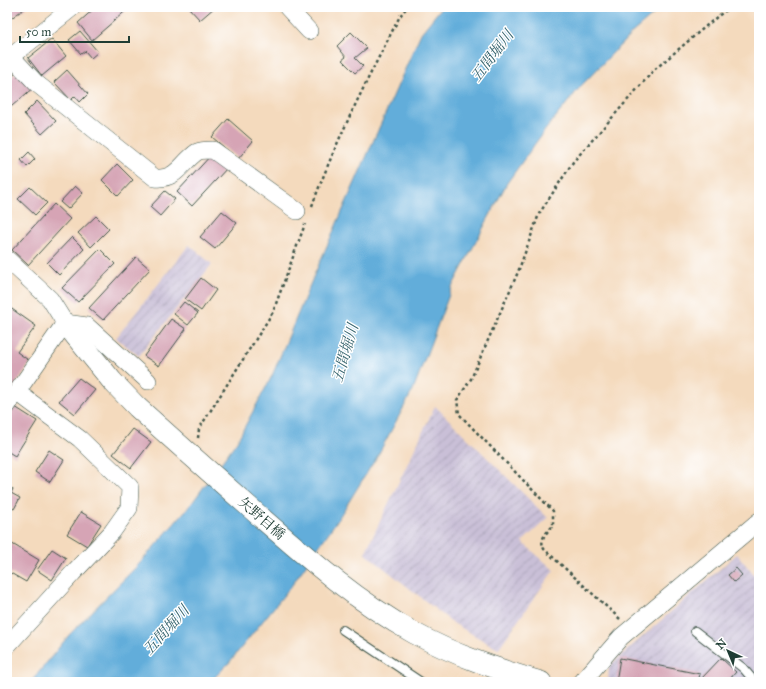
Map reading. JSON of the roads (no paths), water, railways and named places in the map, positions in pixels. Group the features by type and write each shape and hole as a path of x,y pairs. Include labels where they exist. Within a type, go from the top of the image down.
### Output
{"street":[{"path":"73,7 8,56 36,83 155,178 165,179 172,176 198,151 213,150 305,212"},
{"path":"287,7 309,31"},
{"path":"7,259 50,299 65,323"},
{"path":"65,323 87,326 148,381"},
{"path":"7,406 65,323"},
{"name":"矢野目橋","path":"65,323 117,386 137,407 327,575 370,606 414,632 453,652 496,669 541,682"},
{"path":"9,639 112,532 129,508 130,487 80,439 17,392"},
{"path":"582,682 621,637 759,521"}],"lane":[{"path":"343,630 421,682"},
{"path":"695,631 743,668 755,682"}],"water":[{"name":"五間堀川","path":"442,7 662,7 634,31 580,87 542,134 507,183 452,287 413,390 378,455 338,519 292,585 228,664 210,682 31,682 69,635 140,563 192,503 237,441 272,376 315,273 421,33"}]}
